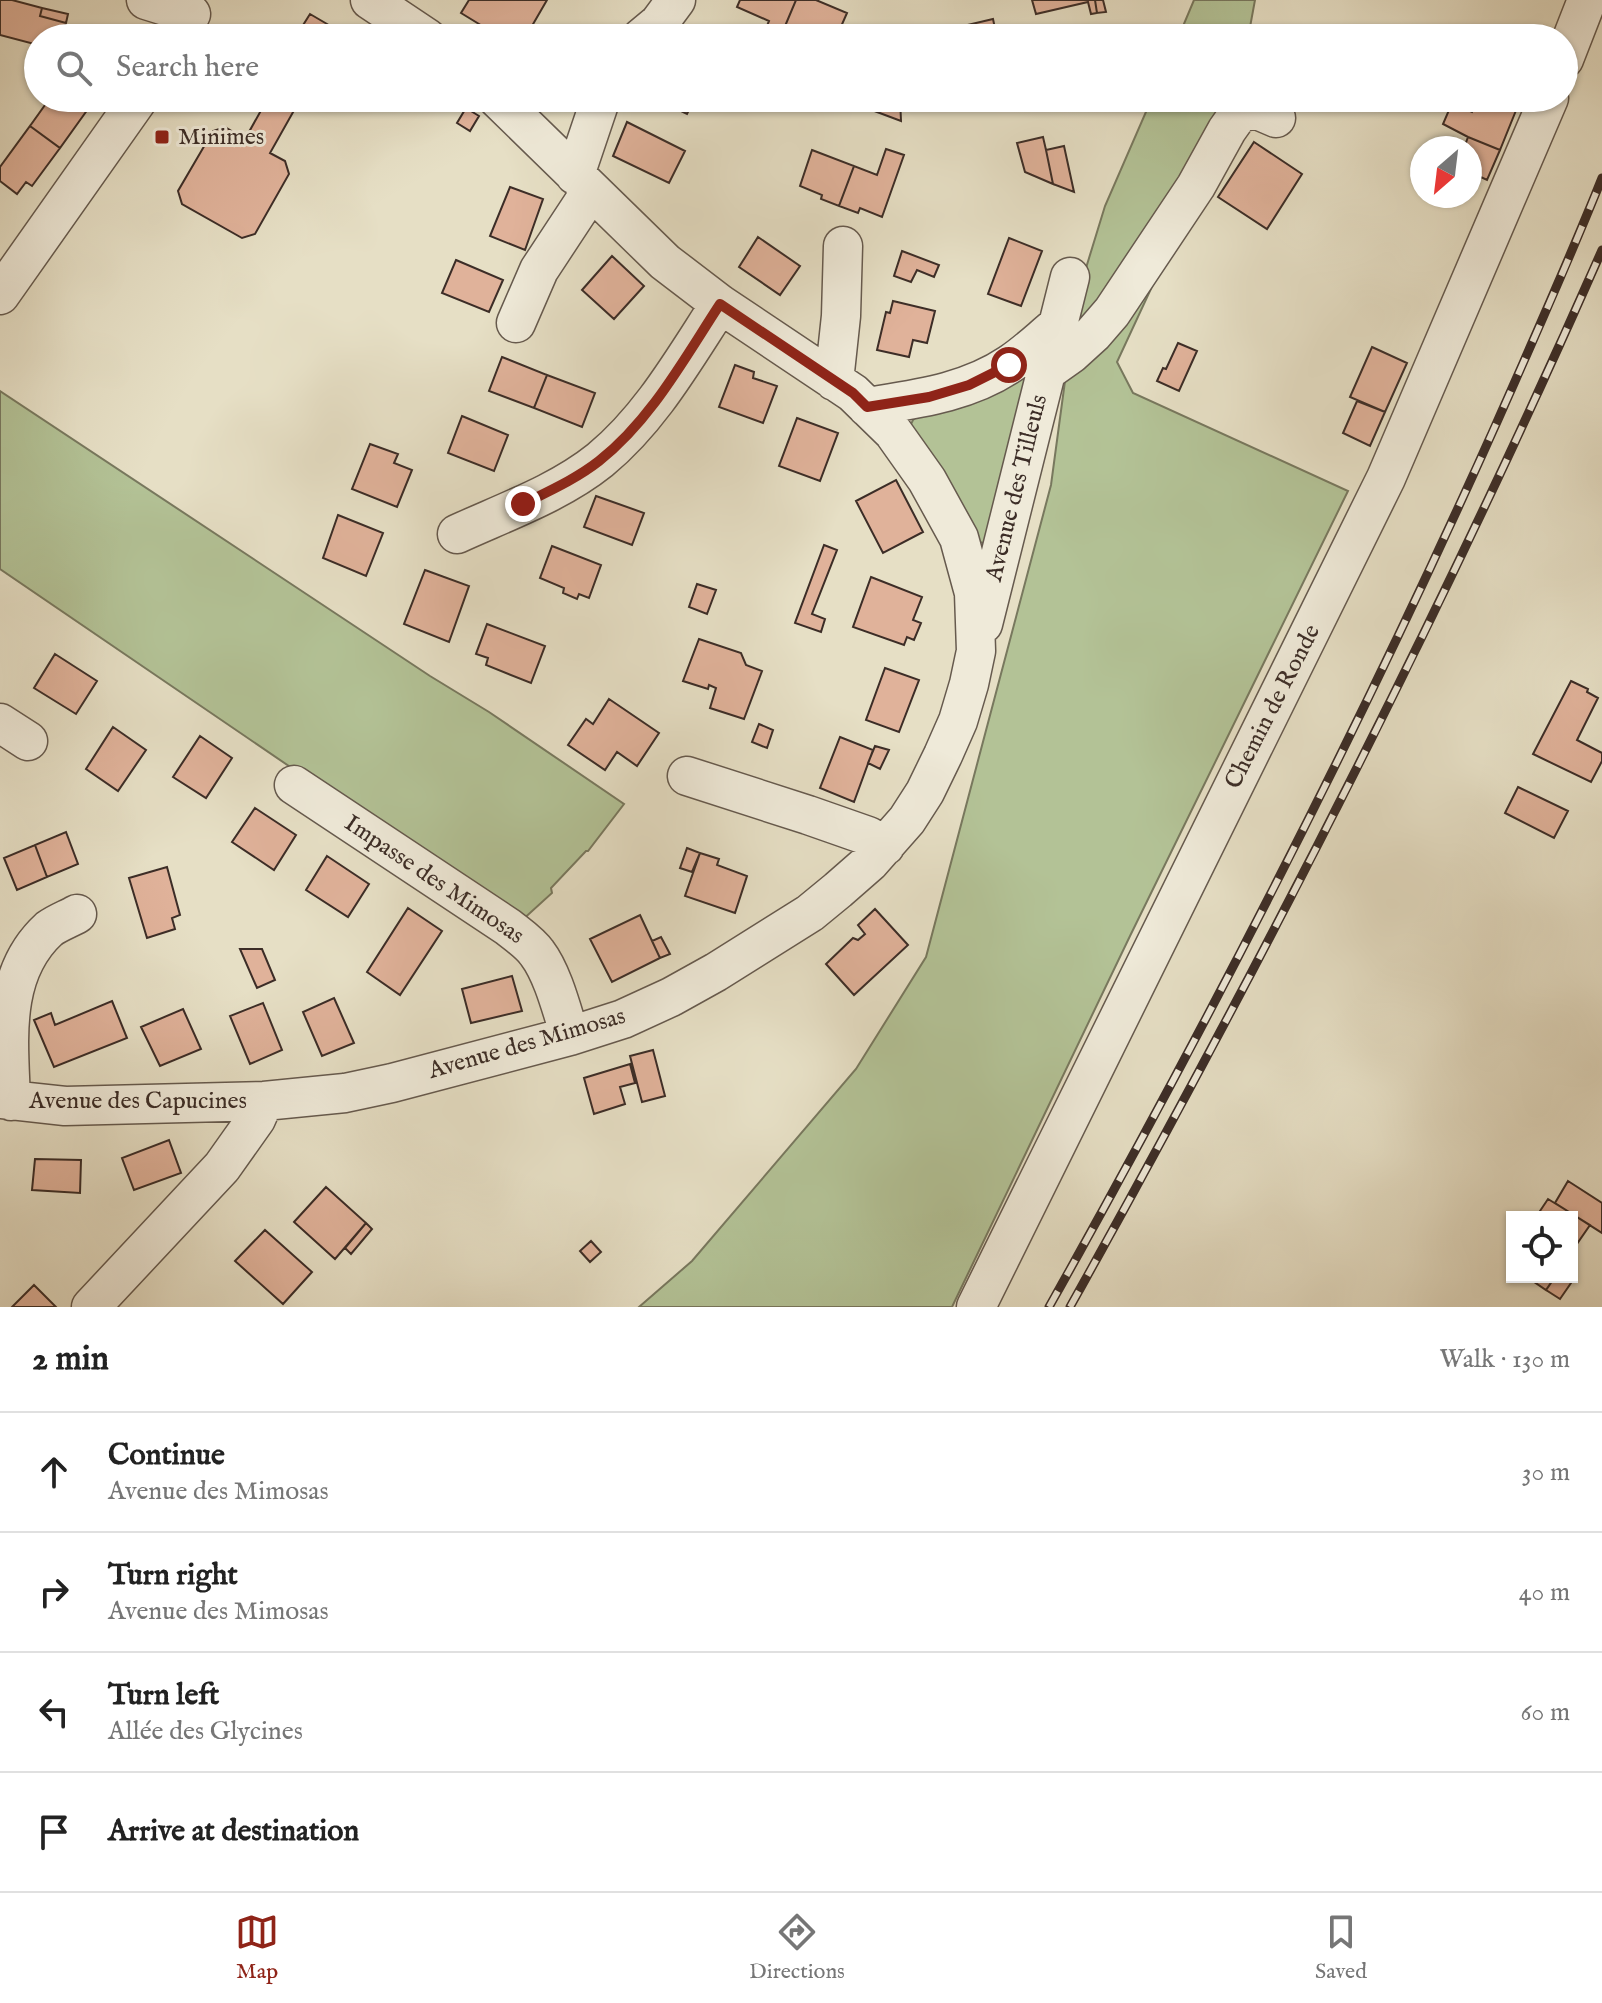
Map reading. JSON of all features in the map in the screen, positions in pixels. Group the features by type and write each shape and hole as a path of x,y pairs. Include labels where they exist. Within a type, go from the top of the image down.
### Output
{"street":[{"path":"146,0 189,17"},
{"path":"370,0 406,24"},
{"path":"1578,24 1587,0"},
{"path":"6,277 129,112"},
{"name":"Avenue des Mimosas","path":"264,1101 345,1093 570,1036 623,1019 716,972 810,913 885,846 925,792 958,721 969,684 976,651 974,593 959,538 927,480 893,432 853,393 720,304 665,262 511,112"},
{"path":"516,323 583,183 598,112"},
{"path":"1047,371 1082,344 1112,312 1196,186 1227,130 1243,112"},
{"path":"1262,112 1276,118"},
{"name":"Chemin de Ronde","path":"976,1307 1386,478 1543,112"},
{"path":"834,381 841,316 843,246"},
{"name":"Avenue des Tilleuls","path":"976,651 1070,277"},
{"path":"457,534 564,484 607,454 626,437 654,403 720,304"},
{"path":"867,407 929,397 969,385 1009,365 1058,325"},
{"path":"687,776 868,836 885,846"},
{"name":"Impasse des Mimosas","path":"294,785 508,927 536,951 545,966 570,1036"},
{"name":"Avenue des Capucines","path":"77,914 51,927 29,951 14,984 8,1028 6,1100 65,1106 264,1101"},
{"path":"91,1307 222,1167 256,1119 264,1101"}],"green space":[{"path":"1194,0 1255,0 1251,24 1184,24"},
{"path":"1146,112 1229,112 1117,362 1133,393 1348,491 952,1307 639,1307 692,1261 856,1069 926,957 1051,485 1082,281 1105,206"},
{"path":"1020,376 1028,381 988,540 983,543 976,541 910,426 918,415"},
{"path":"0,391 624,804 588,851 551,888 552,893 519,923 0,569"}],"building":[{"path":"0,0 42,8 40,16 66,23 24,24 24,41 0,35"},
{"path":"469,0 547,0 533,24 479,24 461,13"},
{"path":"740,0 796,0 786,24 768,24 769,21 737,7"},
{"path":"796,0 816,0 847,13 842,24 786,24"},
{"path":"1032,0 1095,0 1097,13 1091,14 1088,2 1036,14"},
{"path":"1095,0 1103,0 1106,12 1097,13"},
{"path":"42,8 68,14 66,23 40,16"},
{"path":"310,14 327,24 304,24"},
{"path":"993,19 994,24 972,24"},
{"path":"40,112 86,112 60,148 30,126"},
{"path":"260,112 293,112 270,153 285,161 289,174 255,234 242,238 182,204 178,191 213,131 225,127 245,139"},
{"path":"464,112 479,116 470,131 457,123"},
{"path":"877,112 901,112 901,121"},
{"path":"1448,112 1515,112 1500,150 1482,143 1482,136 1466,136 1443,124"},
{"path":"627,122 685,151 669,183 613,156"},
{"path":"30,126 60,148 32,186 26,182 17,194 0,181 0,167"},
{"path":"1043,137 1053,184 1025,172 1017,143"},
{"path":"1254,142 1302,174 1267,229 1218,197"},
{"path":"1482,143 1500,150 1487,180 1482,178"},
{"path":"1064,146 1074,192 1053,184 1046,150"},
{"path":"886,149 904,155 882,217 860,208 858,213 839,206 854,166 877,175"},
{"path":"812,150 854,166 839,206 800,186"},
{"path":"510,187 543,199 525,250 490,236"},
{"path":"758,237 800,266 780,295 739,267"},
{"path":"1009,238 1042,251 1021,306 988,294"},
{"path":"902,251 939,265 934,277 917,270 911,282 894,276"},
{"path":"612,256 644,286 614,319 582,290"},
{"path":"456,260 503,280 489,312 442,293"},
{"path":"893,301 935,311 927,343 913,340 909,357 877,350 886,312 890,313"},
{"path":"1178,343 1197,351 1179,391 1157,381"},
{"path":"1372,347 1407,363 1385,412 1350,397"},
{"path":"502,357 547,375 534,408 489,391"},
{"path":"735,365 754,372 753,378 777,386 763,423 719,407"},
{"path":"547,375 595,393 582,427 534,408"},
{"path":"1357,401 1385,412 1370,446 1343,433"},
{"path":"462,416 508,435 494,471 448,453"},
{"path":"797,418 838,433 820,481 779,466"},
{"path":"370,444 398,454 394,463 412,470 397,507 352,489"},
{"path":"896,480 923,532 883,553 856,501"},
{"path":"596,496 644,513 632,545 584,527"},
{"path":"338,515 383,533 366,576 323,558"},
{"path":"824,545 837,550 812,614 825,619 821,632 795,623"},
{"path":"552,546 601,565 589,598 579,594 577,599 563,593 564,588 540,578"},
{"path":"425,570 469,586 449,642 404,624"},
{"path":"871,577 922,597 913,620 921,623 914,640 907,637 904,645 853,627"},
{"path":"697,584 716,590 707,614 689,607"},
{"path":"487,624 545,646 531,683 486,665 488,658 476,654"},
{"path":"699,639 741,653 746,665 762,671 744,719 710,708 716,688 709,685 708,689 683,681"},
{"path":"55,654 97,681 76,714 34,688"},
{"path":"885,668 919,680 899,732 866,720"},
{"path":"1571,681 1598,698 1577,740 1602,753 1602,761 1591,782 1533,754"},
{"path":"609,699 659,733 637,766 617,752 605,770 568,745 586,719 593,724"},
{"path":"759,724 773,730 767,748 752,742"},
{"path":"113,727 146,750 118,791 86,769"},
{"path":"200,736 232,758 206,798 173,777"},
{"path":"840,737 873,750 854,802 820,788"},
{"path":"875,746 889,750 880,769 868,763"},
{"path":"1518,787 1568,811 1554,838 1505,813"},
{"path":"255,808 296,835 274,870 232,842"},
{"path":"66,832 78,864 47,877 35,845"},
{"path":"35,845 47,877 17,890 4,858"},
{"path":"687,848 700,853 692,872 680,868"},
{"path":"700,853 719,859 717,865 747,876 735,913 685,896"},
{"path":"327,856 369,884 348,917 306,890"},
{"path":"167,867 180,915 172,918 175,929 147,938 129,878"},
{"path":"408,908 442,931 400,995 367,972"},
{"path":"875,909 908,945 854,995 826,964 853,938 858,940 865,934 858,925"},
{"path":"640,915 660,958 612,982 590,939"},
{"path":"661,937 670,954 660,958 652,941"},
{"path":"240,949 262,949 275,980 257,988"},
{"path":"512,976 522,1011 471,1023 462,989"},
{"path":"334,998 354,1043 322,1056 303,1012"},
{"path":"112,1001 127,1038 54,1067 34,1020 51,1013 55,1025"},
{"path":"263,1003 282,1050 250,1064 230,1016"},
{"path":"183,1009 201,1049 160,1066 141,1027"},
{"path":"653,1050 665,1096 642,1102 630,1056"},
{"path":"630,1064 635,1083 620,1087 625,1104 594,1114 584,1078"},
{"path":"169,1140 181,1173 134,1190 122,1158"},
{"path":"35,1159 81,1160 80,1193 32,1190"},
{"path":"1568,1181 1602,1203 1602,1233 1578,1218 1578,1211 1568,1211 1555,1203"},
{"path":"326,1187 366,1223 335,1259 294,1222"},
{"path":"1548,1199 1567,1211 1540,1211"},
{"path":"1578,1218 1590,1225 1578,1242"},
{"path":"366,1223 372,1229 351,1254 345,1248"},
{"path":"265,1230 312,1272 283,1304 235,1261"},
{"path":"591,1241 601,1252 590,1262 580,1251"},
{"path":"1536,1283 1551,1283 1546,1290"},
{"path":"1551,1283 1571,1283 1560,1299 1546,1290"},
{"path":"34,1285 56,1307 12,1307"}],"railway":[{"path":"1049,1307 1226,980 1339,759 1446,535 1602,178"},
{"path":"1070,1307 1212,1047 1348,785 1479,519 1602,250"}],"place":[{"name":"Minimes","path":"162,137"}],"route":[{"path":"523,504 564,484 597,462 626,437 654,403 720,304 853,393 867,407 929,397 969,385 1009,365"}]}
